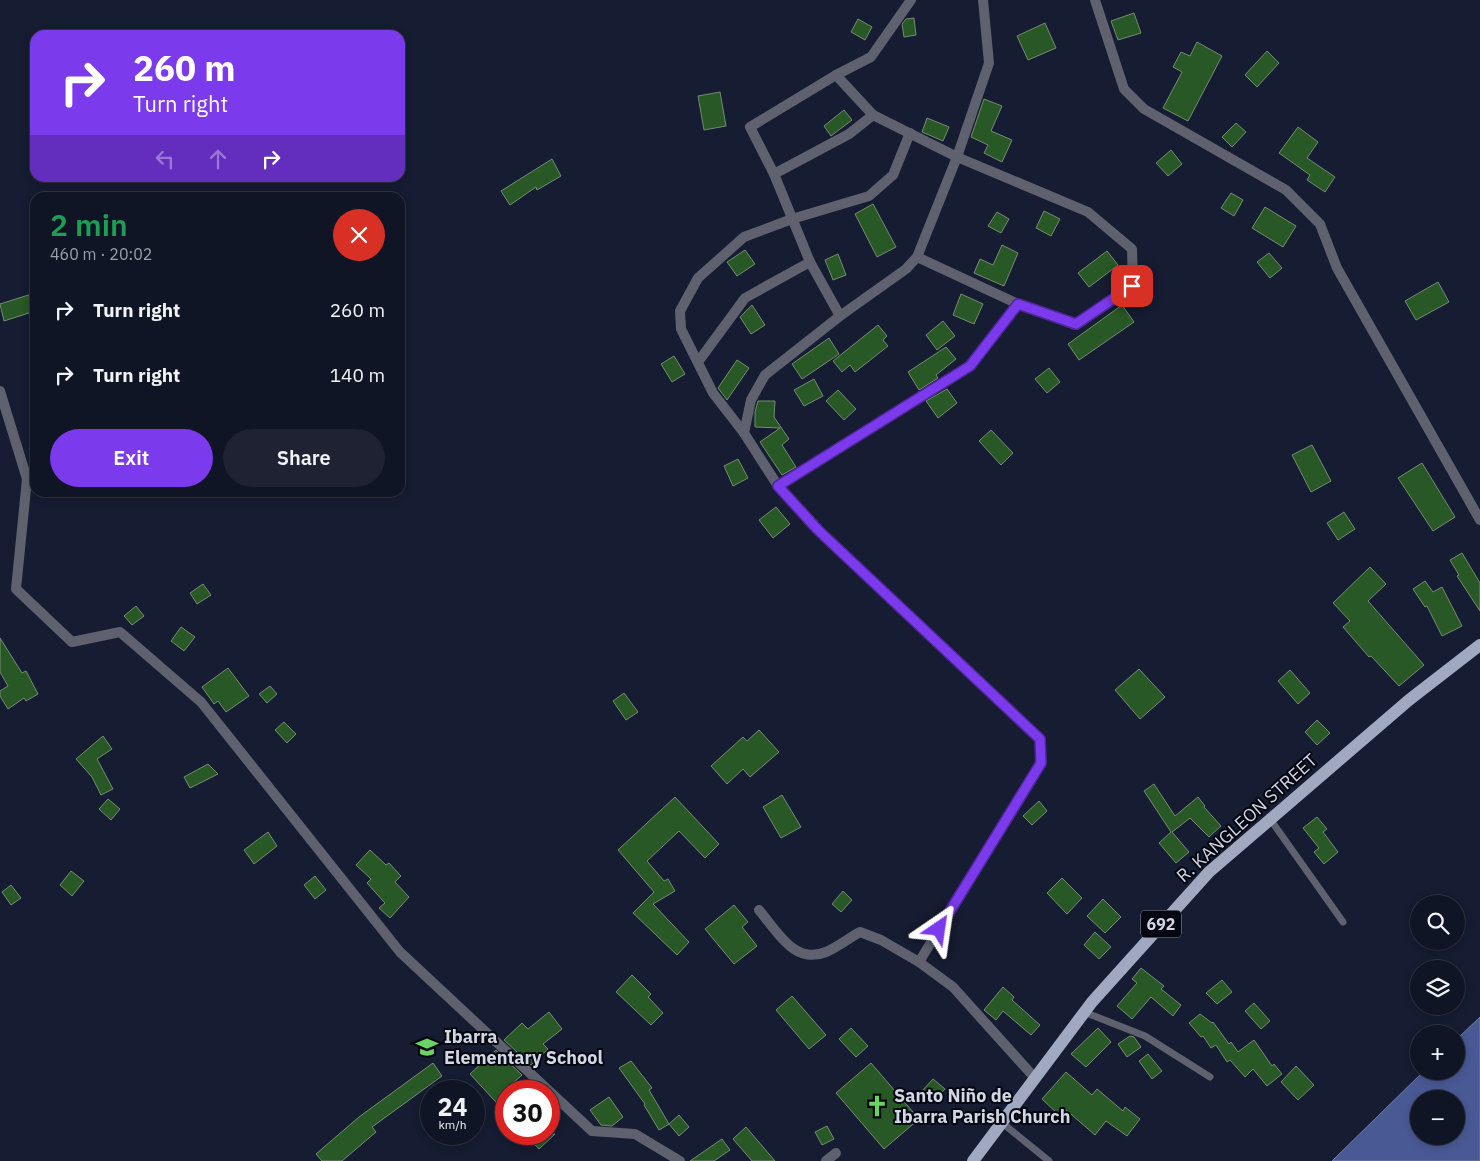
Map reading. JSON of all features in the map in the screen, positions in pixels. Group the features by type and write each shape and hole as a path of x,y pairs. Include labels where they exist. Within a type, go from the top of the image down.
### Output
{"main road":[{"name":"R. KANGLEON STREET","path":"973,1161 1084,1012 1208,872 1384,720 1480,646"}],"street":[{"path":"840,316 810,262 774,174 750,127 836,74 871,57 911,0"},
{"path":"744,433 751,400 765,375 840,316 906,269 916,257 957,157 988,64 983,0"},
{"path":"1096,0 1124,89 1144,109 1286,190 1320,224 1337,268 1480,520"},
{"path":"836,74 872,115 957,157 1088,212 1132,249 1132,286 1076,324 1018,304 916,257"},
{"path":"774,174 848,134 872,115"},
{"path":"910,133 893,175 869,196 792,219 744,237 698,278 680,311 681,329 713,393 744,433 778,486 818,530 1040,739 1041,763 919,962"},
{"path":"698,362 744,298 810,262"},
{"path":"778,486 970,366 1018,304"},
{"path":"0,391 27,479 16,590 72,642 120,632 201,702 400,952 592,1131 635,1134 680,1161"},
{"path":"759,910 792,949 802,955 825,953 860,932 881,940 919,962 953,987 1034,1077"},
{"path":"826,1161 836,1153"}],"lane":[{"path":"1270,819 1343,922"},
{"path":"1084,1012 1145,1036 1210,1076"},
{"path":"1001,1122 1049,1161"}],"water":[{"path":"1480,1017 1480,1161 1332,1161 1415,1080 1465,1080 1465,1031"}],"building":[{"path":"1134,13 1141,33 1118,40 1111,21"},
{"path":"914,18 916,35 904,37 902,24 906,19"},
{"path":"858,19 872,27 865,40 851,32"},
{"path":"1045,23 1056,48 1028,60 1017,36"},
{"path":"1197,42 1222,56 1188,121 1163,108 1182,72 1173,67 1181,52 1190,56"},
{"path":"1267,51 1279,63 1257,87 1245,75"},
{"path":"720,92 726,126 704,130 698,96"},
{"path":"984,99 1002,106 991,131 1012,140 1002,162 984,153 988,145 971,137"},
{"path":"844,110 852,120 831,136 824,126"},
{"path":"927,118 949,127 943,141 922,132"},
{"path":"1236,123 1246,132 1232,147 1222,137"},
{"path":"1298,127 1318,142 1307,158 1335,177 1325,192 1307,180 1310,175 1279,153"},
{"path":"1171,150 1182,164 1168,176 1156,163"},
{"path":"552,159 561,176 537,190 536,187 510,205 501,191"},
{"path":"1231,193 1243,200 1234,216 1221,208"},
{"path":"873,204 896,247 877,257 855,214"},
{"path":"1265,207 1296,226 1283,247 1252,228"},
{"path":"1044,211 1060,219 1051,236 1036,228"},
{"path":"997,212 1009,219 1001,233 988,226"},
{"path":"1002,245 1018,253 1004,286 974,273 980,259 993,265"},
{"path":"745,250 755,264 737,276 727,262"},
{"path":"1107,251 1118,265 1089,287 1078,273"},
{"path":"1269,253 1282,268 1270,278 1257,262"},
{"path":"838,254 846,275 833,280 825,260"},
{"path":"1438,282 1449,302 1416,320 1405,301"},
{"path":"961,294 983,304 974,324 953,315"},
{"path":"30,295 30,313 4,321 0,304"},
{"path":"752,305 765,325 751,334 740,317"},
{"path":"1122,305 1134,322 1079,360 1068,344"},
{"path":"943,321 955,336 937,350 926,335"},
{"path":"878,325 887,336 883,340 888,346 855,372 850,365 842,372 833,361"},
{"path":"829,338 839,354 802,379 792,364"},
{"path":"946,347 956,359 936,375 938,378 919,390 908,372"},
{"path":"674,356 685,374 672,382 661,364"},
{"path":"737,360 749,368 727,400 718,388"},
{"path":"1049,368 1060,382 1047,393 1035,379"},
{"path":"814,379 823,396 804,406 794,390"},
{"path":"947,389 957,403 938,418 926,401"},
{"path":"838,390 856,409 844,420 826,401"},
{"path":"758,401 775,401 774,417 789,439 782,445 796,467 782,475 760,442 780,428 755,427 755,412"},
{"path":"991,430 1013,453 1001,465 979,441"},
{"path":"1312,445 1331,481 1311,492 1292,455"},
{"path":"738,459 748,478 733,486 724,466"},
{"path":"1422,463 1455,517 1433,531 1398,478"},
{"path":"776,507 790,524 773,538 759,520"},
{"path":"1344,512 1355,529 1338,540 1327,523"},
{"path":"1462,553 1480,583 1480,611 1457,576 1459,575 1450,560"},
{"path":"1370,567 1386,584 1368,601 1424,665 1399,686 1371,656 1369,657 1343,627 1350,621 1333,603"},
{"path":"1425,581 1433,592 1442,587 1462,626 1442,636 1427,606 1425,607 1413,589"},
{"path":"203,584 211,595 197,604 190,593"},
{"path":"136,606 144,616 132,625 124,616"},
{"path":"181,627 195,637 184,651 171,641"},
{"path":"0,638 22,673 26,671 38,694 26,701 24,698 8,709 0,696 0,691 8,686 0,672"},
{"path":"228,668 249,696 226,712 218,701 214,704 202,687"},
{"path":"1139,669 1165,697 1140,719 1115,690"},
{"path":"1290,670 1310,693 1298,704 1278,681"},
{"path":"270,686 277,694 267,703 259,694"},
{"path":"624,693 638,712 626,720 613,701"},
{"path":"1317,720 1330,733 1317,745 1305,732"},
{"path":"284,722 296,734 287,743 275,730"},
{"path":"759,730 779,752 750,777 743,769 727,784 711,766 743,737 747,741"},
{"path":"103,736 112,749 97,759 113,789 101,795 92,777 76,759"},
{"path":"208,764 218,774 190,788 184,777"},
{"path":"1154,784 1175,816 1198,797 1204,807 1221,826 1209,837 1190,818 1172,832 1189,852 1176,863 1159,843 1171,832 1144,791"},
{"path":"782,795 801,827 781,838 763,807"},
{"path":"675,797 719,844 705,858 679,831 647,861 664,881 668,879 675,891 653,904 689,942 677,955 633,913 654,892 618,850"},
{"path":"108,799 120,809 111,820 99,809"},
{"path":"1039,801 1047,811 1032,825 1023,816"},
{"path":"1317,817 1327,829 1323,832 1338,852 1324,864 1314,852 1319,848 1303,828"},
{"path":"268,832 277,846 254,864 244,850"},
{"path":"370,850 386,865 389,863 401,876 395,882 409,897 390,918 379,908 385,903 367,883 371,879 356,865"},
{"path":"71,871 84,881 72,896 60,885"},
{"path":"315,876 326,890 315,899 304,885"},
{"path":"1062,878 1082,898 1067,914 1047,893"},
{"path":"11,885 21,898 11,905 2,892"},
{"path":"843,891 852,900 841,912 832,904"},
{"path":"1103,899 1121,917 1105,933 1087,916"},
{"path":"734,905 748,922 742,927 757,946 734,964 705,929"},
{"path":"1095,932 1111,947 1099,959 1084,945"},
{"path":"1141,968 1164,986 1161,989 1181,1005 1173,1016 1151,997 1132,1019 1117,1006 1137,983 1132,979"},
{"path":"632,975 651,994 648,997 663,1013 651,1025 616,992"},
{"path":"1222,980 1232,992 1217,1004 1206,993"},
{"path":"1003,987 1014,997 1012,1000 1040,1025 1031,1035 1003,1011 996,1020 984,1010"},
{"path":"792,996 826,1035 809,1049 776,1010"},
{"path":"1254,1003 1270,1021 1261,1029 1245,1011"},
{"path":"549,1012 562,1029 543,1044 548,1049 531,1065 504,1040 522,1023 528,1029"},
{"path":"1200,1014 1213,1022 1229,1044 1231,1042 1238,1052 1254,1040 1272,1066 1274,1064 1282,1074 1267,1086 1253,1069 1245,1077 1230,1060 1227,1062 1216,1045 1211,1048 1203,1036 1201,1037 1189,1023"},
{"path":"851,1028 868,1046 856,1057 839,1039"},
{"path":"1098,1028 1111,1042 1086,1067 1071,1054"},
{"path":"1130,1036 1134,1037 1141,1047 1127,1057 1118,1044"},
{"path":"496,1050 522,1075 516,1080 495,1080 495,1101 485,1090 485,1080 476,1080 470,1074"},
{"path":"1148,1054 1162,1071 1152,1079 1139,1061"},
{"path":"631,1061 652,1088 649,1090 669,1124 659,1130 645,1104 619,1068"},
{"path":"433,1063 442,1076 437,1080 420,1080 420,1092 372,1127 376,1132 342,1161 322,1161 316,1154 359,1117"},
{"name":"Santo Niño de Ibarra Parish Church","path":"871,1063 919,1119 884,1149 836,1093"},
{"path":"1296,1066 1314,1085 1298,1100 1281,1082"},
{"path":"1066,1072 1092,1095 1097,1089 1123,1111 1125,1107 1140,1119 1127,1136 1106,1121 1095,1135 1065,1109 1059,1115 1042,1099"},
{"path":"933,1079 945,1089 934,1101 922,1091"},
{"path":"609,1097 623,1117 612,1126 601,1125 590,1110"},
{"path":"679,1115 689,1127 679,1136 669,1124"},
{"path":"827,1126 834,1139 822,1145 815,1132"},
{"path":"746,1127 775,1161 752,1161 733,1139"},
{"path":"722,1139 730,1150 714,1161 690,1161"},
{"path":"535,1145 543,1145 539,1149"}],"place":[{"name":"Ibarra Elementary School","path":"427,1047"},
{"name":"Santo Niño de Ibarra Parish Church","path":"877,1106"}],"route":[{"path":"939,929 1041,763 1040,739 818,530 778,486 970,366 1018,304 1076,324 1132,286"}]}
